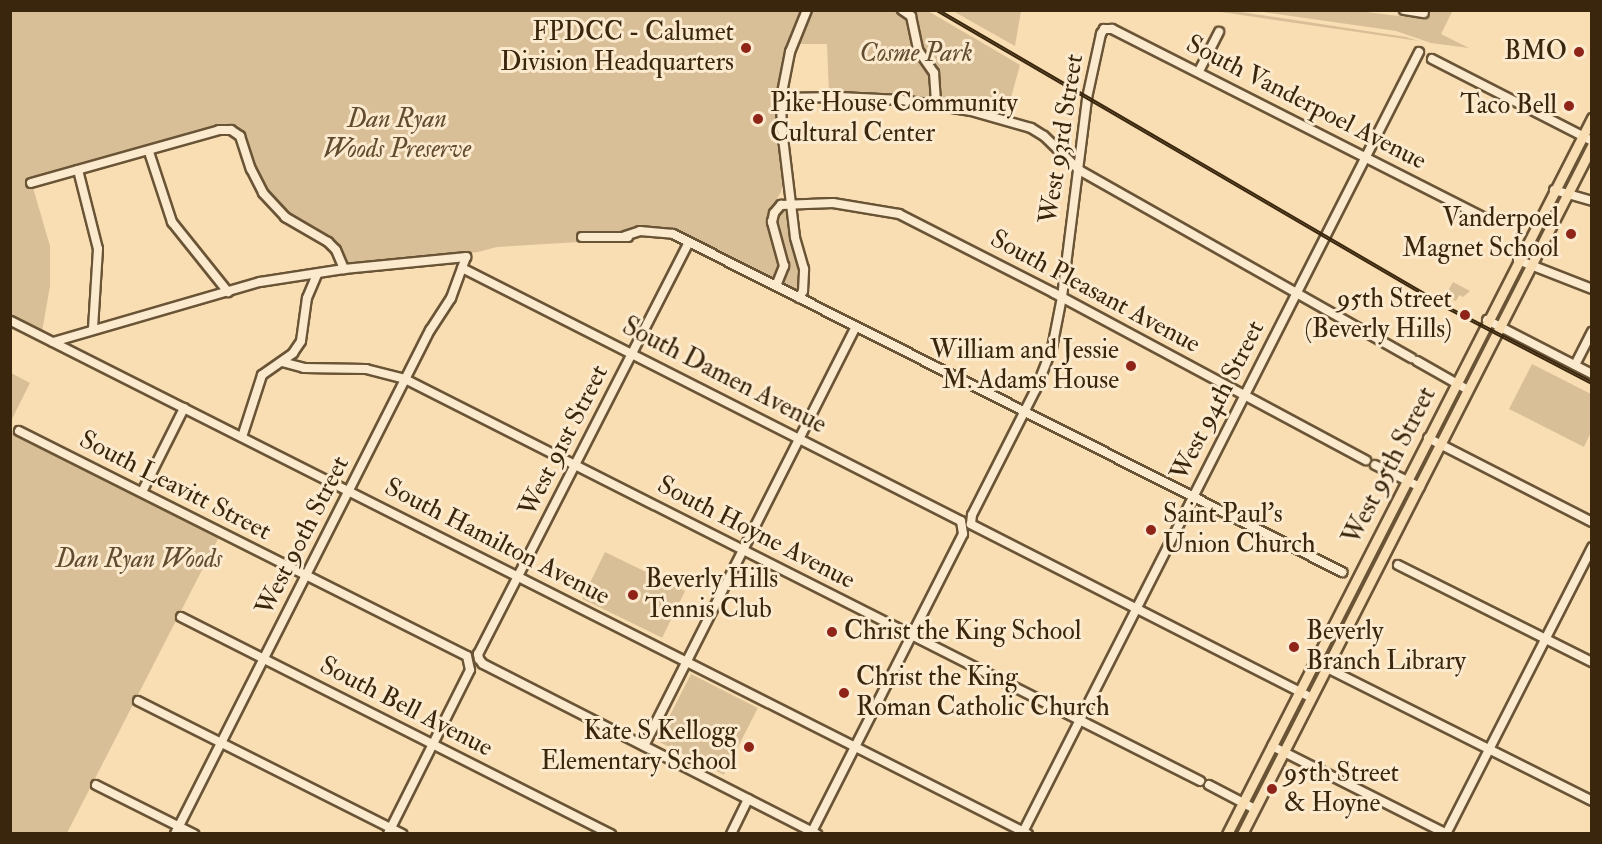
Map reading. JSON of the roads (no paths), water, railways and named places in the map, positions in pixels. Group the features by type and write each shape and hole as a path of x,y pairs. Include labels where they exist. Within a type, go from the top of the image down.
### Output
{"main road":[{"name":"West 95th Street","path":"1231,833 1243,803 1487,320 1592,118"},
{"name":"West 95th Street","path":"1242,834 1592,146"}],"street":[{"path":"799,298 803,291 804,269 795,237 782,130 781,98 790,52 807,10"},
{"path":"902,10 911,16 918,50 936,79 936,104"},
{"path":"1404,10 1424,13"},
{"name":"South Vanderpoel Avenue","path":"1104,29 1112,29 1199,71 1489,220"},
{"name":"West 93rd Street","path":"814,832 855,746 1025,412 1052,348 1062,297 1068,233 1079,170 1088,94 1098,41 1104,29"},
{"path":"1199,71 1219,32"},
{"name":"West 94th Street","path":"1024,833 1079,720 1419,52"},
{"path":"1432,59 1592,141"},
{"path":"781,98 869,97 936,104 1031,128 1044,136 1079,170 1468,390"},
{"path":"31,183 148,152 219,130 231,130 240,136 251,169 263,193 285,217 328,242 336,250 344,269 260,282 53,342"},
{"path":"148,152 172,222 228,292"},
{"path":"78,170 98,249 93,329"},
{"path":"1554,190 1592,201"},
{"name":"South Pleasant Avenue","path":"791,204 833,203 899,214 1062,297 1366,460"},
{"path":"776,286 784,266 772,222 778,208 791,204"},
{"path":"582,237 631,238 649,233 673,234 1342,572"},
{"name":"West 91st Street","path":"389,831 689,242"},
{"name":"West 90th Street","path":"177,830 430,330 448,304 466,257 344,269"},
{"path":"1518,260 1592,290"},
{"name":"South Damen Avenue","path":"462,268 1312,698"},
{"path":"242,437 258,381 266,370 293,353 301,341 307,298 317,274"},
{"path":"1487,320 1592,374"},
{"name":"South Hamilton Avenue","path":"11,321 1024,833"},
{"path":"644,746 856,327"},
{"path":"1575,365 1592,332"},
{"name":"South Hoyne Avenue","path":"282,362 304,368 366,369 405,379 1200,781"},
{"path":"142,492 184,408"},
{"name":"South Leavitt Street","path":"19,431 814,832"},
{"path":"1428,438 1592,522"},
{"path":"1375,465 1420,487"},
{"path":"1272,746 1446,833 1592,548"},
{"path":"1398,565 1592,662"},
{"name":"South Bell Avenue","path":"181,617 611,834"},
{"path":"1316,662 1592,801"},
{"path":"138,701 389,831 402,834"},
{"path":"96,785 177,830 194,834"},
{"path":"1209,785 1255,809"},
{"path":"731,834 748,799"}],"waterway":[{"path":"10,268 10,285"}],"railway":[{"path":"937,10 1446,307 1592,383"}],"place":[{"name":"FPDCC - Calumet Division Headquarters","path":"746,48"},
{"name":"BMO","path":"1579,52"},
{"name":"Taco Bell","path":"1569,106"},
{"name":"Pike House Community Cultural Center","path":"758,119"},
{"name":"Vanderpoel Magnet School","path":"1571,234"},
{"name":"95th Street (Beverly Hills)","path":"1465,315"},
{"name":"William and Jessie M. Adams House","path":"1131,366"},
{"name":"Saint Paul's Union Church","path":"1151,530"},
{"name":"Beverly Hills Tennis Club","path":"633,595"},
{"name":"Christ the King School","path":"832,632"},
{"name":"Beverly Branch Library","path":"1294,647"},
{"name":"Christ the King Roman Catholic Church","path":"844,693"},
{"name":"Kate S Kellogg Elementary School","path":"749,747"},
{"name":"95th Street & Hoyne","path":"1272,789"}],"park label":[{"name":"Cosme Park","path":"916,54"},
{"name":"Dan Ryan Woods Preserve","path":"397,135"},
{"name":"Dan Ryan Woods","path":"139,560"}]}
